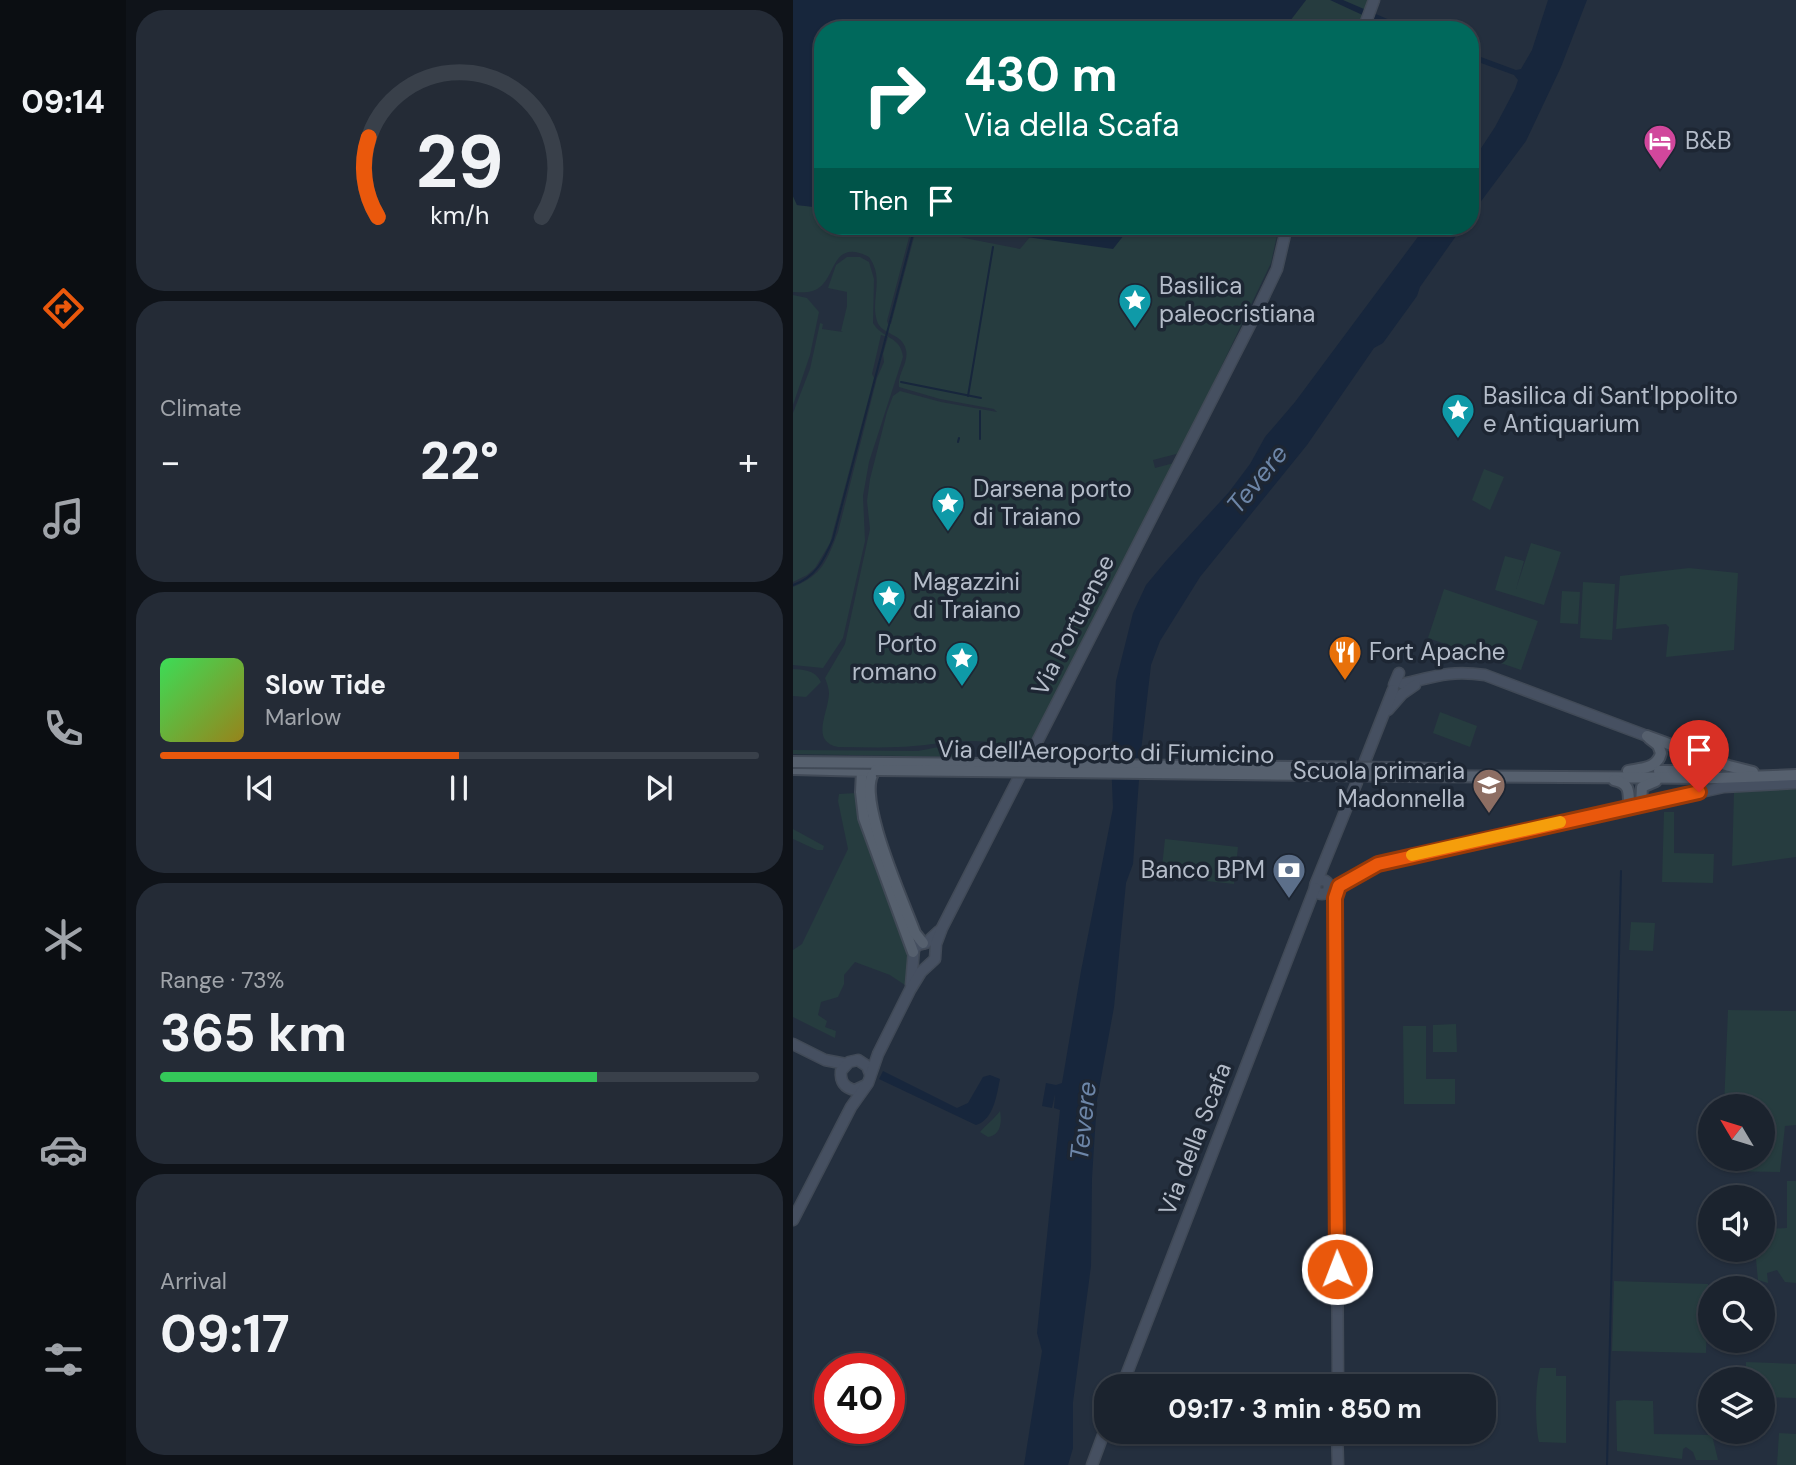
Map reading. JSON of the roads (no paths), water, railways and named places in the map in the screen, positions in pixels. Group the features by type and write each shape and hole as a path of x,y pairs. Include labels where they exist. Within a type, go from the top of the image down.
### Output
{"main road":[{"path":"1628,771 1653,766 1659,760 1661,753 1658,745 1647,736"},
{"path":"1647,736 1753,772"},
{"name":"Via dell'Aeroporto di Fiumicino","path":"793,762 879,766 1674,778 1796,774"},
{"path":"879,766 865,766 862,771 865,791 915,933 924,943"},
{"path":"879,766 870,777 865,791 864,818 913,957"},
{"path":"793,769 862,771"},
{"name":"Via dell'Aeroporto di Fiumicino","path":"1401,772 1628,771 1796,774"},
{"path":"1597,777 1625,784 1629,791 1629,807"},
{"path":"1641,804 1642,787 1650,782 1674,778"}],"street":[{"path":"1366,21 1374,3"},
{"name":"Via Portuense","path":"935,950 942,928 1253,319 1277,269 1285,235"},
{"path":"1365,761 1382,718 1400,686 1462,671 1485,675 1647,736"},
{"path":"1321,887 1324,867 1357,782"},
{"path":"1321,887 1339,886 1378,864 1641,804 1725,787 1796,783"},
{"path":"1338,1374 1335,898 1339,886"},
{"path":"1321,887 1335,898"},
{"name":"Via della Scafa","path":"1128,1374 1308,907 1321,887"},
{"name":"Via Portuense","path":"924,943 942,928"},
{"path":"793,1220 851,1107 866,1085 878,1054 910,990 935,959 935,950 924,943 916,946 910,990"},
{"path":"913,957 918,965 927,967"},
{"path":"793,1044 825,1060 846,1064 856,1060 863,1063 870,1074"},
{"path":"863,1063 878,1054"},
{"path":"825,1060 850,1089 853,1097 851,1107"},
{"path":"840,1075 846,1064"},
{"path":"850,1089 859,1089 866,1085"},
{"path":"1092,1465 1100,1444"},
{"path":"1337,1444 1338,1465"}],"water":[{"path":"793,0 1306,0 1290,21 814,21 814,207 797,205 793,196"},
{"path":"1330,0 1343,0 1392,21 1376,21"},
{"path":"1548,0 1587,0 1561,67 1526,141 1479,204 1479,151 1495,127 1518,80 1514,75 1479,62 1479,56 1516,70 1521,69 1532,50"},
{"path":"1013,235 1124,235 1113,249"},
{"name":"Tevere","path":"1419,235 1457,235 1420,287 1417,296 1383,343 1374,348 1307,445 1200,577 1160,641 1151,665 1141,751 1133,864 1126,883 1114,1007 1097,1100 1092,1178 1091,1266 1073,1402 1073,1448 1068,1465 1024,1465 1042,1351 1037,1333 1060,1110 1054,1108 1055,1094 1052,1108 1042,1106 1046,1083 1062,1083 1113,808 1111,759 1116,681 1133,613 1146,585 1229,492 1250,464 1265,437 1295,402"},
{"path":"883,1071 957,1108 968,1103 983,1077 990,1075 1000,1079 991,1112 976,1125 879,1079"}],"waterway":[{"path":"793,585 813,572 833,539 913,235"},
{"path":"968,396 993,247"},
{"path":"901,382 981,398"},
{"path":"980,411 980,439"},
{"path":"958,442 959,438"},
{"path":"1607,1465 1621,871"}],"place":[{"name":"B&B","path":"1660,171"},
{"name":"Basilica paleocristiana","path":"1135,330"},
{"name":"Basilica di Sant'Ippolito e Antiquarium","path":"1458,440"},
{"name":"Darsena porto di Traiano","path":"948,533"},
{"name":"Magazzini di Traiano","path":"889,626"},
{"name":"Fort Apache","path":"1345,682"},
{"name":"Porto romano","path":"962,688"},
{"name":"Scuola primaria Madonnella","path":"1489,815"},
{"name":"Banco BPM","path":"1289,900"}]}
